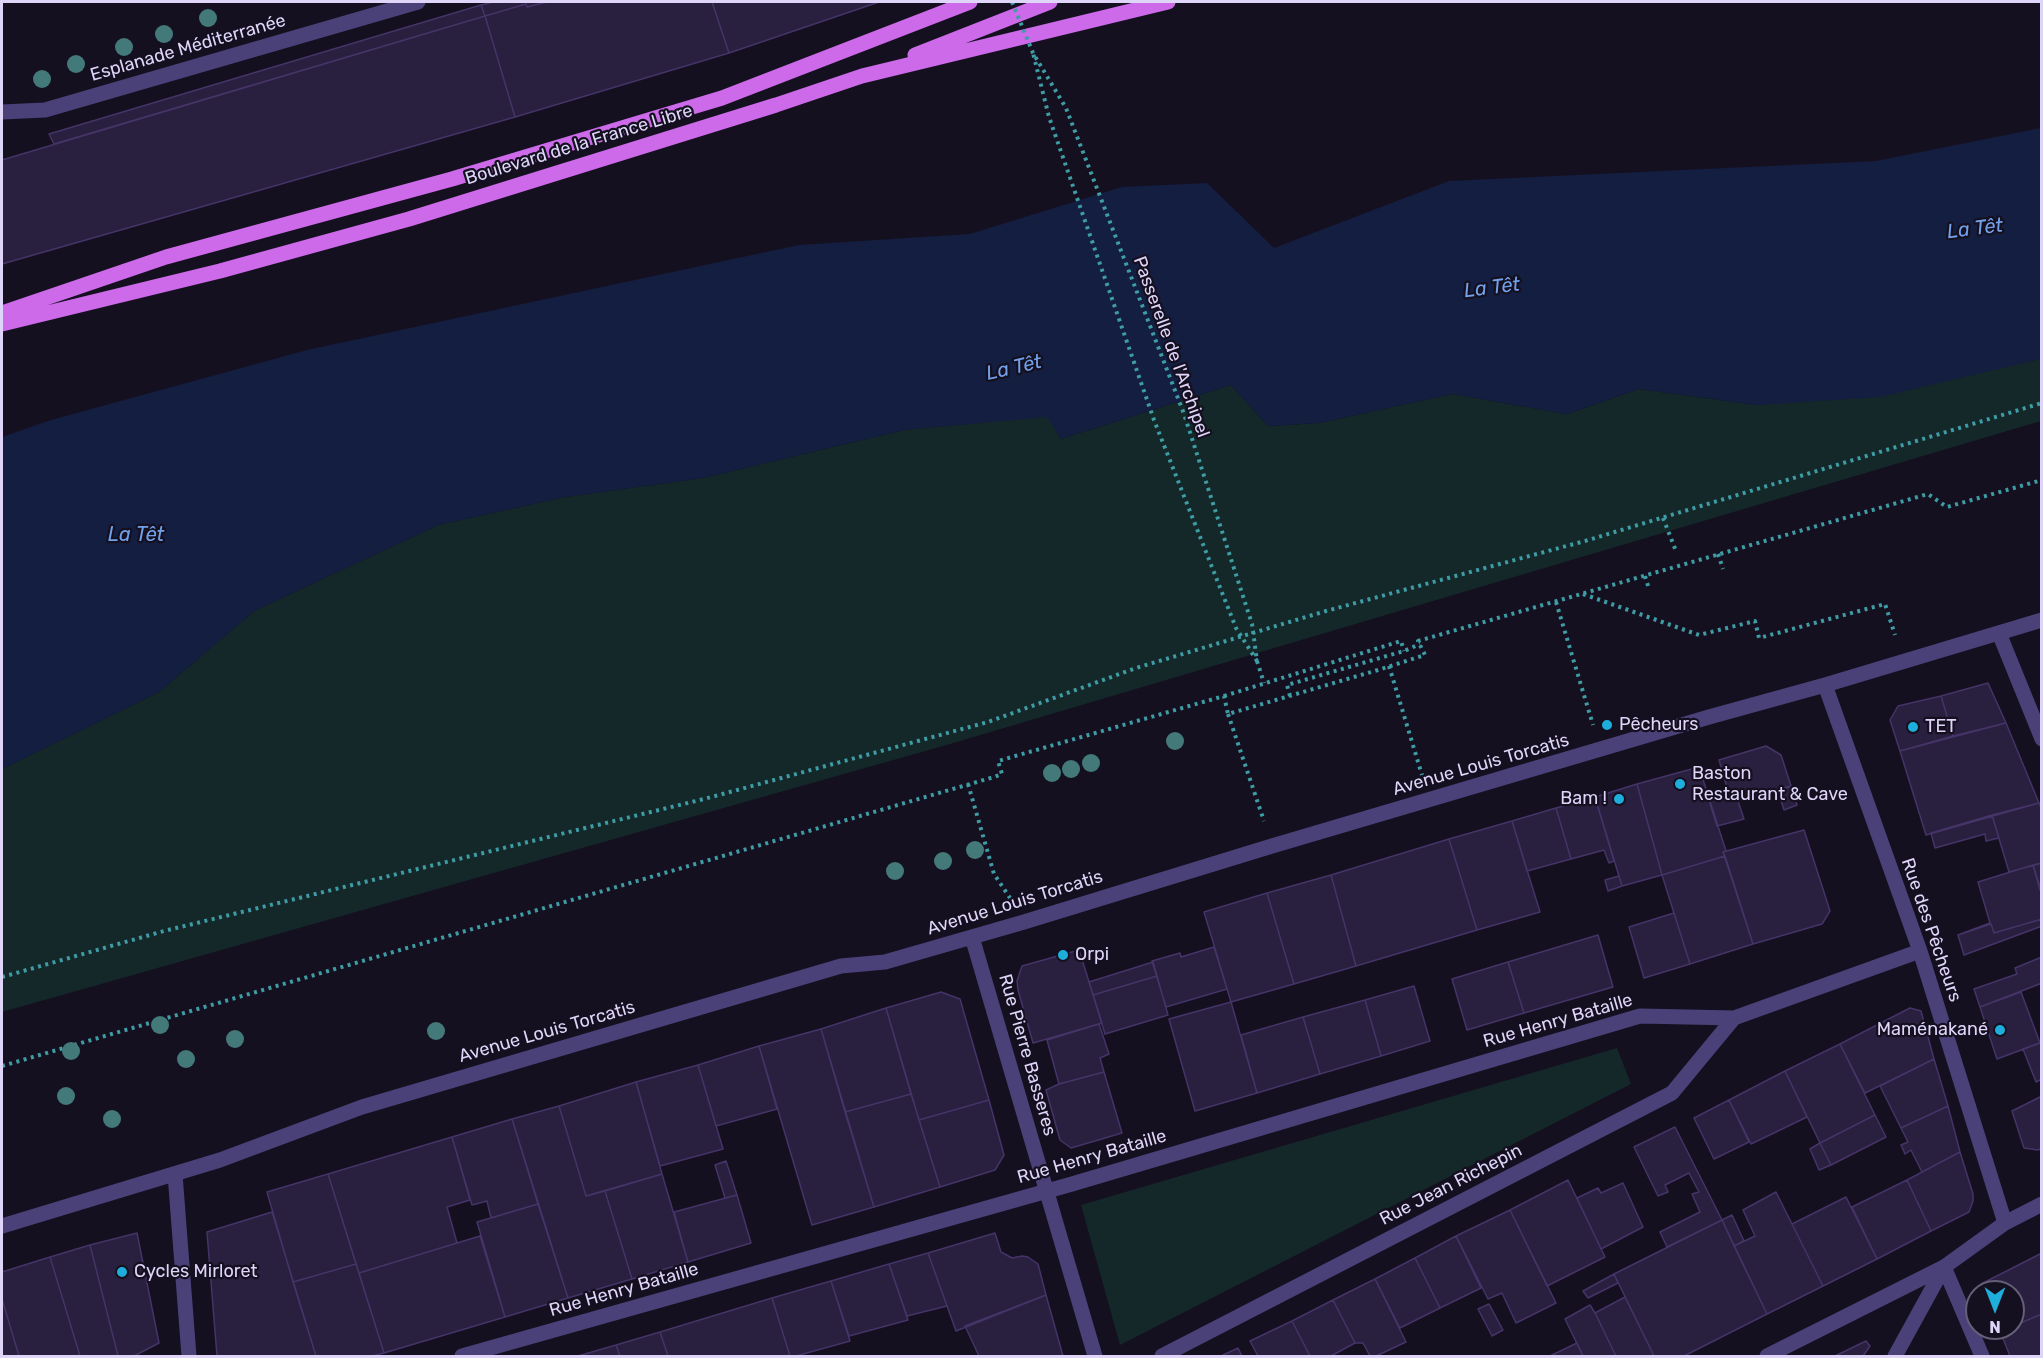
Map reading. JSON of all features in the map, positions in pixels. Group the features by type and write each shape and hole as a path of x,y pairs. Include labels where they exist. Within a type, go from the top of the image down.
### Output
{"main road":[{"name":"Boulevard de la France Libre","path":"2,313 166,256 452,179 722,98 970,2"},
{"path":"862,76 1050,2"},
{"name":"Boulevard de la France Libre","path":"2,324 220,271 409,219 862,76 1168,2"}],"street":[{"name":"Esplanade Méditerranée","path":"2,112 45,110 418,2"},
{"name":"Avenue Louis Torcatis","path":"2,1226 220,1160 362,1107 841,966 885,962 972,937 1272,846 2042,620"},
{"path":"1999,633 2042,739"},
{"name":"Rue des Pêcheurs","path":"1825,685 1920,951 2005,1223"},
{"name":"Rue Pierre Basseres","path":"972,937 1095,1356"},
{"path":"1734,1017 1920,951"},
{"name":"Rue Henry Bataille","path":"462,1356 1047,1191 1640,1016 1734,1017"},
{"name":"Rue Jean Richepin","path":"1162,1356 1672,1093 1734,1017"},
{"path":"175,1174 189,1356"},
{"path":"1767,1356 1944,1267 2005,1223 2042,1204"},
{"path":"1895,1356 1944,1267"},
{"path":"1944,1267 1982,1356"}],"path":[{"name":"Passerelle de l'Archipel","path":"1012,2 1034,53 1066,108 1184,414 1252,624 1257,661 1264,683"},
{"name":"Passerelle de l'Archipel","path":"1034,53 1049,117 1154,420 1236,628 1257,661"},
{"path":"2,977 164,931 704,799 988,722 1136,668 1326,611 1664,518 2042,404"},
{"path":"1228,714 1425,656 1418,641 1718,554 1928,494 1947,507 2042,480"},
{"path":"1664,518 1676,550"},
{"path":"1718,554 1723,569"},
{"path":"1645,576 1649,589"},
{"path":"1583,594 1699,635 1755,621 1759,638 1885,604 1895,635 1873,640 1879,669"},
{"path":"1556,602 1600,750"},
{"path":"2,1066 1002,774 998,761 1224,696 1401,641 1404,651"},
{"path":"1290,696 1287,685 1404,651 1420,644"},
{"path":"1389,666 1430,801"},
{"path":"1224,696 1272,846"},
{"path":"968,784 994,874"}],"green space":[{"path":"2041,358 2041,421 950,744 2,1012 2,769 159,692 254,611 438,525 565,497 703,478 904,430 1047,416 1061,439 1231,385 1268,426 1319,423 1452,394 1567,414 1639,389 1756,405"},
{"path":"1617,1048 1631,1084 1120,1345 1081,1205"}],"water":[{"name":"La Têt","path":"2041,128 2042,358 1880,397 1756,405 1639,389 1567,414 1452,394 1319,423 1268,426 1231,385 1061,439 1047,417 904,430 703,478 565,497 438,525 254,611 159,692 2,769 2,437 51,420 307,350 799,245 970,234 1122,187 1207,183 1274,248 1449,181 1876,161"}],"building":[{"path":"494,2 547,2 527,7 526,4 485,16 481,5"},
{"path":"547,2 712,2 729,53 515,117 485,16 526,4 527,7"},
{"path":"712,2 879,2 729,53"},
{"path":"481,5 485,16 54,144 49,134"},
{"path":"485,16 515,117 2,264 2,160"},
{"path":"1988,683 2006,723 1953,736 1941,696"},
{"path":"1941,696 1953,736 1900,751 1890,720 1898,706"},
{"path":"2006,723 2039,803 1926,835 1900,751"},
{"path":"1766,746 1781,755 1791,786 1738,801 1744,819 1717,826 1708,797 1728,791 1719,760"},
{"path":"1699,767 1726,851 1723,852 1725,856 1662,875 1637,784"},
{"path":"1637,784 1662,875 1622,886 1595,797"},
{"path":"1791,786 1797,805 1784,810 1778,791"},
{"path":"1595,797 1614,861 1609,863 1604,850 1571,859 1556,808"},
{"path":"2039,803 2042,810 2042,863 2009,872 1992,815"},
{"path":"1556,808 1571,859 1527,871 1512,821"},
{"path":"1992,815 1999,838 1986,841 1985,834 1935,848 1931,833"},
{"path":"1512,821 1540,912 1477,930 1449,839"},
{"path":"1804,830 1830,911 1822,924 1753,944 1723,852"},
{"path":"1449,839 1477,930 1356,966 1331,875"},
{"path":"1725,856 1753,944 1690,964 1662,875"},
{"path":"2042,863 2042,889 2040,890 2033,865"},
{"path":"2033,865 2042,893 2042,919 1994,933 1991,924 1958,935 1990,923 1978,882"},
{"path":"1331,875 1356,966 1294,984 1267,893"},
{"path":"1619,876 1622,886 1608,891 1605,880"},
{"path":"1267,893 1294,984 1231,1002 1204,912"},
{"path":"1674,913 1690,964 1644,978 1629,927"},
{"path":"2042,919 2042,926 1964,955 1958,935 1991,924 1994,933"},
{"path":"1598,935 1613,987 1524,1013 1508,962"},
{"path":"1214,947 1227,989 1166,1007 1152,961 1180,953 1181,957"},
{"path":"1079,950 1102,1023 1033,1043 1018,990 1017,981 1022,966"},
{"path":"2042,957 2042,983 1980,1007 1974,989 2017,974 2015,968"},
{"path":"1153,962 1157,976 1093,995 1089,982"},
{"path":"1508,962 1524,1013 1467,1030 1452,979"},
{"path":"1157,976 1168,1015 1105,1034 1093,995"},
{"path":"1414,986 1430,1041 1381,1056 1365,1000"},
{"path":"941,992 960,999 989,1100 919,1120 886,1008"},
{"path":"2021,992 2040,1043 1997,1059 1980,1007"},
{"path":"1365,1000 1381,1056 1320,1074 1303,1017"},
{"path":"1231,1002 1257,1093 1195,1111 1169,1019"},
{"path":"886,1008 911,1094 845,1112 821,1029"},
{"path":"1910,1008 1921,1011 1934,1059 1865,1093 1840,1044"},
{"path":"1303,1017 1320,1074 1257,1093 1241,1035"},
{"path":"1099,1024 1109,1054 1100,1058 1104,1072 1059,1084 1047,1040"},
{"path":"821,1029 874,1207 812,1225 759,1046"},
{"path":"2042,1042 2042,1079 2036,1082 2023,1049"},
{"path":"1840,1044 1875,1115 1820,1143 1785,1071"},
{"path":"759,1046 777,1109 716,1126 698,1065"},
{"path":"1934,1059 1948,1106 1901,1128 1880,1086"},
{"path":"698,1065 723,1149 660,1166 636,1082"},
{"path":"1785,1071 1807,1117 1751,1144 1729,1100"},
{"path":"1104,1072 1122,1133 1071,1148 1060,1140 1046,1090 1059,1084"},
{"path":"636,1082 662,1174 586,1196 559,1106"},
{"path":"911,1094 940,1187 874,1207 845,1112"},
{"path":"2042,1096 2042,1148 2038,1150 2024,1148 2012,1111"},
{"path":"989,1100 1004,1155 995,1170 940,1187 919,1120"},
{"path":"1729,1100 1749,1142 1714,1159 1694,1118"},
{"path":"559,1106 586,1196 605,1191 632,1279 568,1298 512,1119"},
{"path":"1948,1106 1960,1152 1922,1172 1911,1150 1905,1154 1901,1145 1908,1142 1901,1128"},
{"path":"1875,1115 1886,1137 1831,1165 1820,1143"},
{"path":"512,1119 538,1204 491,1218 487,1201 472,1205 452,1137"},
{"path":"1675,1127 1722,1220 1667,1247 1660,1232 1700,1212 1692,1194 1699,1192 1689,1173 1665,1185 1668,1192 1658,1196 1634,1147"},
{"path":"452,1137 470,1200 447,1207 457,1243 359,1273 328,1174"},
{"path":"1820,1143 1831,1165 1819,1170 1810,1149"},
{"path":"1960,1152 1973,1194 1969,1212 1931,1231 1907,1180"},
{"path":"726,1161 737,1195 725,1198 715,1165"},
{"path":"328,1174 356,1264 293,1282 267,1192"},
{"path":"662,1174 688,1262 632,1279 605,1191"},
{"path":"1568,1180 1605,1257 1547,1286 1510,1210"},
{"path":"1907,1180 1931,1231 1877,1259 1852,1207"},
{"path":"1623,1183 1643,1227 1601,1249 1577,1198 1598,1188 1601,1193"},
{"path":"1776,1192 1823,1286 1767,1314 1734,1246 1755,1236 1743,1210"},
{"path":"737,1195 751,1243 688,1262 674,1212"},
{"path":"1846,1197 1877,1259 1823,1286 1792,1224"},
{"path":"538,1204 568,1298 505,1317 477,1222"},
{"path":"1510,1210 1556,1303 1516,1323 1502,1293 1488,1299 1456,1236"},
{"path":"272,1212 316,1356 217,1356 207,1232"},
{"path":"1732,1215 1744,1241 1734,1246 1722,1220"},
{"path":"1722,1220 1767,1314 1684,1356 1654,1356 1614,1274"},
{"path":"137,1233 159,1343 134,1356 118,1356 90,1245"},
{"path":"995,1233 1001,1252 1012,1258 1028,1257 1038,1264 1046,1295 956,1331 928,1253"},
{"path":"480,1236 505,1317 384,1353 359,1273"},
{"path":"1456,1236 1481,1288 1440,1308 1415,1258"},
{"path":"90,1245 118,1356 80,1356 50,1257"},
{"path":"928,1253 947,1306 907,1316 889,1264"},
{"path":"2042,1253 2042,1314 2025,1321 2025,1280 1989,1280"},
{"path":"50,1257 80,1356 19,1356 2,1299 2,1272"},
{"path":"1415,1258 1440,1308 1400,1328 1375,1279"},
{"path":"356,1264 384,1353 372,1356 316,1356 293,1282"},
{"path":"889,1264 908,1320 849,1336 831,1281"},
{"path":"1614,1274 1618,1283 1588,1298 1583,1291"},
{"path":"1375,1279 1406,1342 1376,1356 1370,1356 1363,1343 1355,1343 1333,1300"},
{"path":"831,1281 850,1341 790,1356 772,1298"},
{"path":"1046,1295 1063,1356 979,1356 965,1326"},
{"path":"1625,1297 1654,1356 1616,1356 1595,1313"},
{"path":"772,1298 790,1356 668,1356 660,1332"},
{"path":"2,1299 19,1356 2,1356"},
{"path":"1333,1300 1355,1343 1331,1356 1310,1356 1292,1321"},
{"path":"1489,1304 1503,1330 1492,1336 1478,1309"},
{"path":"1590,1305 1616,1356 1583,1356 1565,1319"},
{"path":"2042,1314 2042,1356 2010,1356 2004,1340 2025,1340 2025,1321"},
{"path":"1292,1321 1310,1356 1258,1356 1250,1341"},
{"path":"660,1332 668,1356 620,1356 616,1345"},
{"path":"1866,1341 1870,1346 1863,1356 1835,1356"},
{"path":"1577,1343 1583,1356 1550,1356"},
{"path":"616,1345 620,1356 578,1356"},
{"path":"1238,1348 1242,1356 1221,1356"}],"place":[{"name":"Pêcheurs","path":"1607,725"},
{"name":"TET","path":"1913,727"},
{"name":"Baston Restaurant & Cave","path":"1680,784"},
{"name":"Bam !","path":"1619,799"},
{"name":"Orpi","path":"1063,955"},
{"name":"Maménakané","path":"2000,1030"},
{"name":"Cycles Mirloret","path":"122,1272"}]}
